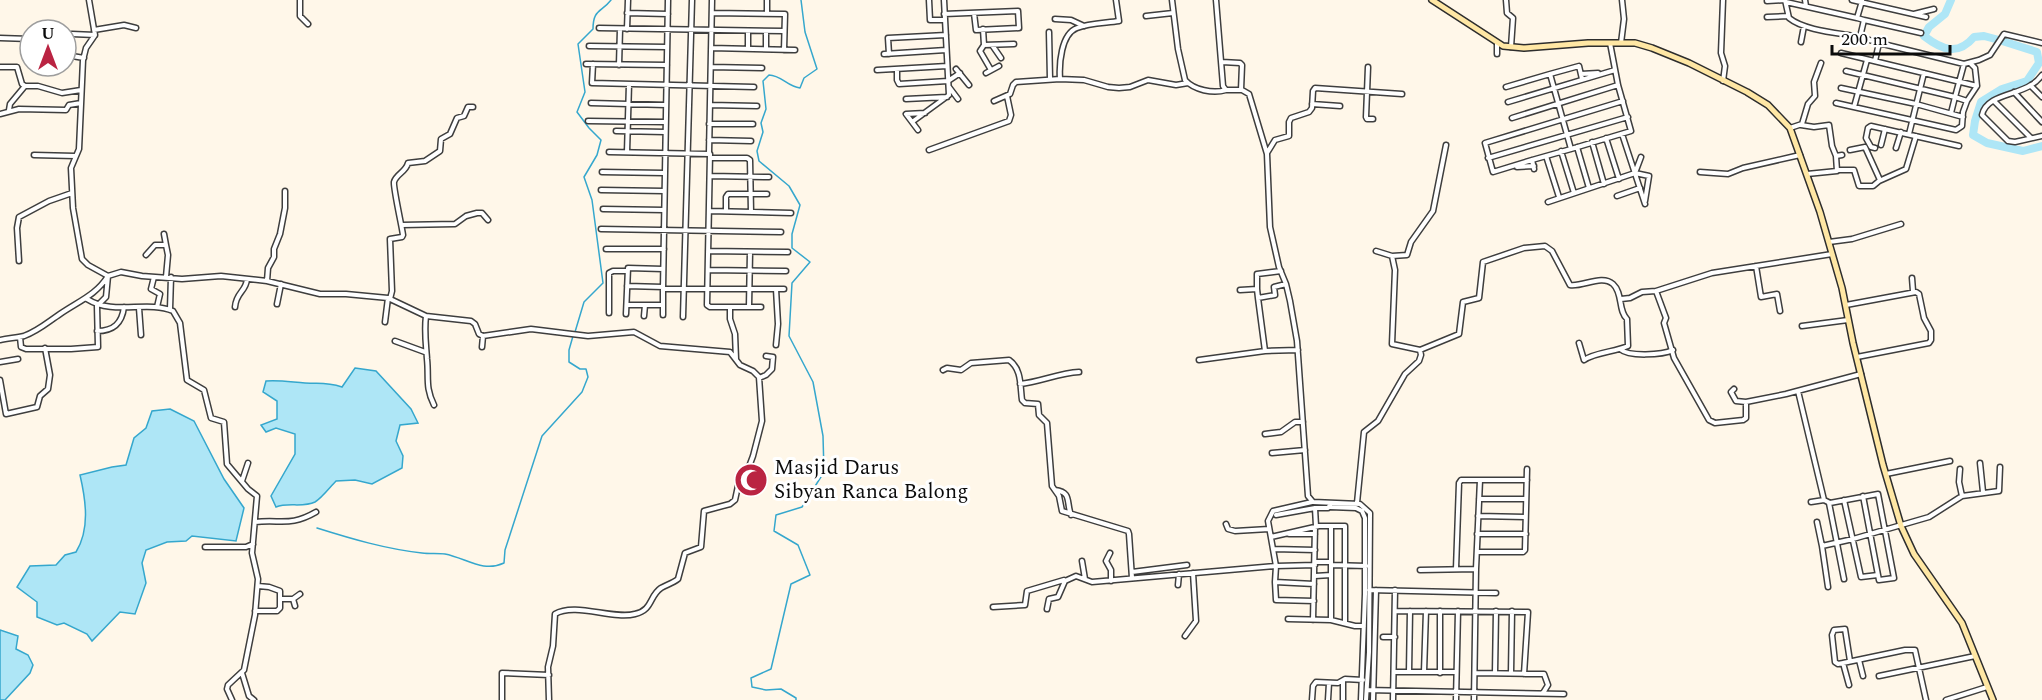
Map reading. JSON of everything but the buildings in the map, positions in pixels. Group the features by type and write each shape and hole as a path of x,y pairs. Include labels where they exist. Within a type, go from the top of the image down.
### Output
{"street":[{"path":"89,0 94,32 84,58 79,149 70,168 82,259 108,276"},
{"path":"300,0 300,16 308,24"},
{"path":"627,29 628,0"},
{"path":"663,315 668,0"},
{"path":"683,317 692,0"},
{"path":"712,0 708,306 761,307"},
{"path":"767,0 767,14"},
{"path":"929,0 930,20 945,20"},
{"path":"944,0 947,97"},
{"path":"1060,79 1060,58 1068,35 1078,27 1119,21 1116,0"},
{"path":"1172,0 1178,49 1188,83"},
{"path":"1216,0 1222,83 1226,90"},
{"path":"1432,0 1497,43 1511,47 1621,43 1652,48 1689,63 1747,92 1768,105 1790,128 1829,242 1901,526 1914,554 1962,622 1993,700"},
{"path":"1506,0 1507,13 1513,18 1511,47"},
{"path":"1621,43 1624,31 1622,0"},
{"path":"1723,0 1721,53 1725,66 1723,81"},
{"path":"1805,0 1806,6"},
{"path":"1852,0 1926,17"},
{"path":"1767,1 1785,1 1921,33"},
{"path":"1785,1 1788,16 1804,26 1860,37 1964,64 1985,58 1997,46 2000,37 2007,34 2042,43"},
{"path":"1857,18 1862,1"},
{"path":"1911,15 1934,9"},
{"path":"945,14 1018,11 1019,28 976,30 974,13"},
{"path":"627,13 668,14"},
{"path":"712,13 785,14 784,50"},
{"path":"1146,16 1173,13"},
{"path":"1767,17 1788,16"},
{"path":"1054,19 1071,20 1085,26"},
{"path":"1860,37 1864,20"},
{"path":"78,33 124,25 136,28"},
{"path":"1801,42 1804,26"},
{"path":"599,28 784,31"},
{"path":"619,64 620,28"},
{"path":"983,29 984,45 980,51 988,72 999,66"},
{"path":"748,31 748,49"},
{"path":"766,31 766,49"},
{"path":"1049,32 1050,79"},
{"path":"946,35 888,38 886,54 946,50"},
{"path":"0,38 18,39"},
{"path":"1497,43 1497,54"},
{"path":"1610,43 1618,85 1631,131 1627,146"},
{"path":"1875,61 1879,43"},
{"path":"984,45 1014,44"},
{"path":"992,45 1001,58"},
{"path":"589,46 667,47"},
{"path":"711,48 795,50"},
{"path":"1841,53 1977,86"},
{"path":"78,57 84,58"},
{"path":"1854,107 1867,60"},
{"path":"1222,62 1242,64 1241,90"},
{"path":"1801,125 1808,104 1814,98 1814,82 1821,63"},
{"path":"1836,103 1959,129 1962,126 1967,101 1977,86 1975,68 1970,63"},
{"path":"586,64 667,65"},
{"path":"593,64 592,83 754,87"},
{"path":"1951,113 1964,64"},
{"path":"877,70 947,66"},
{"path":"1506,87 1579,66 1582,80"},
{"path":"0,67 17,67 22,84 25,86 62,93 81,90"},
{"path":"711,67 762,68"},
{"path":"1368,67 1366,118 1373,119"},
{"path":"897,69 899,84 948,84 960,73"},
{"path":"956,69 969,86"},
{"path":"1509,102 1615,69"},
{"path":"1846,72 1967,101"},
{"path":"1581,74 1603,73"},
{"path":"1910,134 1924,73"},
{"path":"1550,74 1571,149"},
{"path":"2042,75 2031,86 1984,107 1983,117 2008,141 2042,136"},
{"path":"994,101 1012,92 1016,82 1050,79 1084,80 1119,88 1130,87 1148,80 1176,85 1188,83 1209,91 1241,90 1249,94 1267,154 1270,227 1286,284 1298,350 1308,494 1313,502"},
{"path":"627,152 629,84"},
{"path":"948,84 958,99"},
{"path":"1512,118 1618,85"},
{"path":"9,110 10,104 25,86"},
{"path":"2031,86 2042,97"},
{"path":"1267,154 1275,140 1289,136 1291,118 1308,114 1313,91 1317,88 1402,94"},
{"path":"1841,88 1963,117"},
{"path":"2014,92 2042,122"},
{"path":"928,150 1009,121 1011,115 1007,96"},
{"path":"906,99 947,97"},
{"path":"912,122 947,97"},
{"path":"930,98 930,109"},
{"path":"1623,101 1487,142 1484,145 1493,172 1631,131"},
{"path":"1994,101 2031,138"},
{"path":"0,114 9,110 64,110 72,104 81,103"},
{"path":"591,103 666,105"},
{"path":"1312,104 1340,106"},
{"path":"710,105 757,106"},
{"path":"385,322 392,291 390,239 402,237 398,203 393,188 396,178 406,170 408,163 424,160 440,151 441,138 450,135 457,118 464,116 468,107 473,107"},
{"path":"918,130 906,114 925,113"},
{"path":"1488,158 1628,117"},
{"path":"588,121 665,122"},
{"path":"710,124 753,124"},
{"path":"1790,128 1801,125 1815,127 1829,125 1837,170"},
{"path":"1875,148 1872,148 1866,138 1868,128 1871,126 1959,146"},
{"path":"1881,145 1885,129"},
{"path":"616,132 665,132"},
{"path":"1896,148 1901,132"},
{"path":"1548,202 1635,173 1649,176 1645,204 1635,173 1627,146 1622,134"},
{"path":"1807,174 1854,170 1858,185 1871,187 1880,180 1906,170 1916,136"},
{"path":"1606,138 1619,179"},
{"path":"709,140 752,141"},
{"path":"1592,142 1604,184"},
{"path":"1377,251 1392,256 1407,255 1411,242 1433,211 1446,145"},
{"path":"1577,147 1589,188"},
{"path":"1850,150 1865,147 1880,180"},
{"path":"1561,151 1574,194"},
{"path":"609,152 686,152 749,159 751,212"},
{"path":"34,155 76,156"},
{"path":"1836,156 1842,155"},
{"path":"1546,156 1559,197"},
{"path":"1700,172 1728,174 1743,168 1800,156"},
{"path":"1635,173 1641,158"},
{"path":"1511,167 1534,167 1532,160"},
{"path":"602,172 664,173"},
{"path":"710,176 770,177"},
{"path":"1617,196 1640,188"},
{"path":"601,190 664,191"},
{"path":"267,280 268,268 274,257 274,249 280,234 285,208 285,191"},
{"path":"19,261 17,222 19,217 49,201 72,193"},
{"path":"726,211 728,194 767,194"},
{"path":"603,209 664,210"},
{"path":"709,211 791,213"},
{"path":"402,225 455,224 466,216 477,213 482,213 488,220"},
{"path":"1829,242 1901,224"},
{"path":"601,229 781,232"},
{"path":"164,234 168,255 170,309 180,323 187,380 204,390 211,418 224,422 227,464 257,496 252,553 258,586 255,611 246,664 242,673 228,685 227,689 232,700"},
{"path":"146,255 155,246 166,245"},
{"path":"1392,256 1395,270 1392,344 1420,350 1459,334 1462,303 1467,299 1479,298 1483,262 1524,248 1545,246 1552,250 1570,285 1610,281 1621,299 1623,316 1626,319 1629,344 1627,347 1590,356 1584,360 1579,343"},
{"path":"606,249 663,249"},
{"path":"708,251 788,252"},
{"path":"749,307 750,252"},
{"path":"1621,299 1630,298 1639,292 1656,291 1712,273 1832,254"},
{"path":"1756,266 1761,296 1777,294 1780,311"},
{"path":"609,313 609,273 627,271 629,268 663,268"},
{"path":"708,270 786,271"},
{"path":"626,314 627,271"},
{"path":"1265,351 1257,274 1281,271"},
{"path":"0,340 20,337 36,330 87,299 100,289 108,276 121,272 134,276 182,279 221,276 267,280 320,294 389,298 426,316 471,321 475,324 479,334 483,336 531,329 588,336 638,333 656,345 728,351 740,365 758,375 762,421 743,482 738,486 733,503 704,511 701,547 685,553 678,579 660,589 648,608 634,615 579,611 560,611 555,614 554,638 549,660 549,700"},
{"path":"20,337 23,348 98,347 97,306 106,297 108,276"},
{"path":"154,277 152,289 160,294 157,307"},
{"path":"1911,278 1913,291"},
{"path":"236,307 236,297 245,288 248,279"},
{"path":"277,304 281,284"},
{"path":"1258,298 1275,295 1274,287 1286,284"},
{"path":"627,286 684,289 784,289"},
{"path":"776,289 778,327 776,345"},
{"path":"1240,290 1257,289"},
{"path":"1656,291 1666,318 1664,323 1674,358 1699,405 1712,422 1743,420 1746,418 1746,402"},
{"path":"1846,305 1913,291 1919,294 1924,318 1931,331 1930,341 1857,357"},
{"path":"87,299 97,306 170,309"},
{"path":"627,305 663,305"},
{"path":"644,316 645,305"},
{"path":"98,332 111,329 120,322 124,307"},
{"path":"730,307 730,319 735,334 736,360"},
{"path":"139,308 141,335"},
{"path":"426,316 427,387 434,405"},
{"path":"1802,326 1848,320"},
{"path":"482,347 483,336"},
{"path":"396,341 425,352"},
{"path":"0,420 6,414 37,407 40,396 48,391 50,375 45,348"},
{"path":"1620,349 1626,352 1641,353 1663,353 1672,350"},
{"path":"1199,360 1265,351 1298,350"},
{"path":"1357,503 1364,432 1378,422 1405,374 1419,361 1420,350"},
{"path":"759,378 772,369 773,357 766,356"},
{"path":"0,362 18,359"},
{"path":"943,370 946,368 961,370 971,363 1009,360 1018,368 1022,400 1025,403 1038,404 1039,415 1047,423 1052,486 1059,496 1062,512 1128,531 1132,578"},
{"path":"1020,384 1079,372"},
{"path":"1734,389 1731,392 1736,402 1746,402 1798,391 1861,373"},
{"path":"0,380 1,399 6,414"},
{"path":"1798,391 1827,501 1844,579"},
{"path":"1265,434 1281,432 1295,422 1304,423"},
{"path":"1272,453 1305,450"},
{"path":"1886,474 1950,461"},
{"path":"242,482 248,463"},
{"path":"1980,463 1983,492"},
{"path":"1821,546 1929,517 1962,495 1997,492 2001,490 2000,468"},
{"path":"1477,552 1523,552 1526,547 1527,469"},
{"path":"1960,469 1962,495"},
{"path":"1456,569 1459,483 1461,480 1527,480"},
{"path":"1474,700 1480,480"},
{"path":"743,482 753,486 762,483"},
{"path":"1055,490 1067,495 1071,515"},
{"path":"1811,502 1844,500 1863,496 1878,494 1895,577 1882,581 1879,580 1863,496"},
{"path":"1479,499 1526,499"},
{"path":"1844,500 1862,577 1878,575"},
{"path":"1314,601 1276,600 1276,566 1269,517 1273,511 1313,502 1356,508 1364,513 1368,593 1361,698"},
{"path":"1276,515 1330,505 1357,503 1364,505 1370,513 1367,566"},
{"path":"1313,620 1315,508"},
{"path":"255,522 284,523 304,519 316,512"},
{"path":"1478,516 1526,517"},
{"path":"1817,522 1827,587"},
{"path":"1226,524 1228,529 1235,531 1269,529"},
{"path":"1330,620 1331,526"},
{"path":"1271,537 1315,527 1345,526 1347,528 1345,623"},
{"path":"1288,534 1315,534"},
{"path":"1477,534 1526,534"},
{"path":"205,547 246,547 253,544"},
{"path":"1273,549 1315,550"},
{"path":"1110,553 1106,561 1111,570 1110,581"},
{"path":"1082,561 1085,579"},
{"path":"993,607 1025,605 1027,591 1076,576 1092,582 1315,563 1367,566"},
{"path":"1132,573 1187,565"},
{"path":"1420,570 1476,569"},
{"path":"1185,636 1196,621 1193,573"},
{"path":"1178,585 1179,574"},
{"path":"1315,576 1331,575"},
{"path":"1047,609 1049,599 1058,597 1064,582 1068,579"},
{"path":"1275,582 1314,584"},
{"path":"255,611 277,611 280,608 279,590 258,586"},
{"path":"1368,593 1376,590 1496,593"},
{"path":"1373,700 1376,590"},
{"path":"1393,700 1395,590"},
{"path":"280,599 293,599 300,594"},
{"path":"293,599 295,606"},
{"path":"1395,611 1526,611 1529,615 1524,674"},
{"path":"1409,672 1410,611"},
{"path":"1424,672 1426,611"},
{"path":"1440,611 1440,673"},
{"path":"1456,700 1458,611"},
{"path":"1495,673 1497,611"},
{"path":"1511,674 1512,611"},
{"path":"1288,619 1330,620 1375,631"},
{"path":"1850,661 1845,629 1834,630 1832,635 1835,662 1843,663 1912,648 1917,653 1926,700"},
{"path":"1383,637 1395,637"},
{"path":"1879,676 1976,656"},
{"path":"1859,660 1863,676"},
{"path":"1843,663 1849,685"},
{"path":"1394,672 1456,672"},
{"path":"242,673 249,696 254,700"},
{"path":"502,700 502,673 549,675"},
{"path":"1475,673 1546,676 1548,685 1542,694"},
{"path":"1343,680 1343,700"},
{"path":"1312,700 1313,684 1364,680"},
{"path":"1364,680 1367,695"},
{"path":"1328,700 1329,682"},
{"path":"1946,700 1987,687"},
{"path":"1361,698 1373,690 1564,694"}],"water":[{"path":"355,368 376,371 411,409 418,423 400,425 396,441 403,456 402,468 372,484 355,480 336,481 315,502 306,505 276,507 271,496 295,454 295,434 276,428 266,432 261,425 277,419 277,401 263,392 266,381 327,384 342,387"},
{"path":"170,409 194,421 224,479 244,508 236,541 192,536 186,541 167,542 146,550 142,563 146,583 135,614 120,612 92,641 87,634 64,623 57,625 37,617 37,602 17,587 30,566 56,565 65,555 76,552 85,524 84,495 80,475 126,465 134,438 146,428 152,411"},
{"path":"0,630 18,636 16,649 28,655 33,665 30,673 5,700 0,700"}],"waterway":[{"path":"575,332 584,302 603,283 592,200 584,177 597,155 601,140 577,112 585,92 578,44 593,29 596,14 611,0"},
{"path":"796,700 781,689 766,690 752,687 751,678 771,669 791,584 810,575 798,545 774,531 776,515 802,507 824,472 823,436 813,382 789,336 792,283 810,262 792,248 792,234 800,205 789,186 759,161 757,151 763,132 761,123 766,109 763,81 769,75 800,88 804,78 817,69 805,32 801,0"},
{"path":"1951,0 1945,14 1929,27 1924,36 1937,45 1950,49 1962,47 1974,37 1984,36 2037,52 2039,63 2027,81 2002,89 1981,102 1973,135 1987,143 2023,151 2042,146"},
{"path":"317,528 382,546 422,553 445,554 482,566 496,566 504,563 505,550 542,436 582,392 588,377 586,369 580,369 569,362 569,350 573,336"}],"place":[{"name":"Masjid Darus Sibyan Ranca Balong","path":"751,480"}]}
